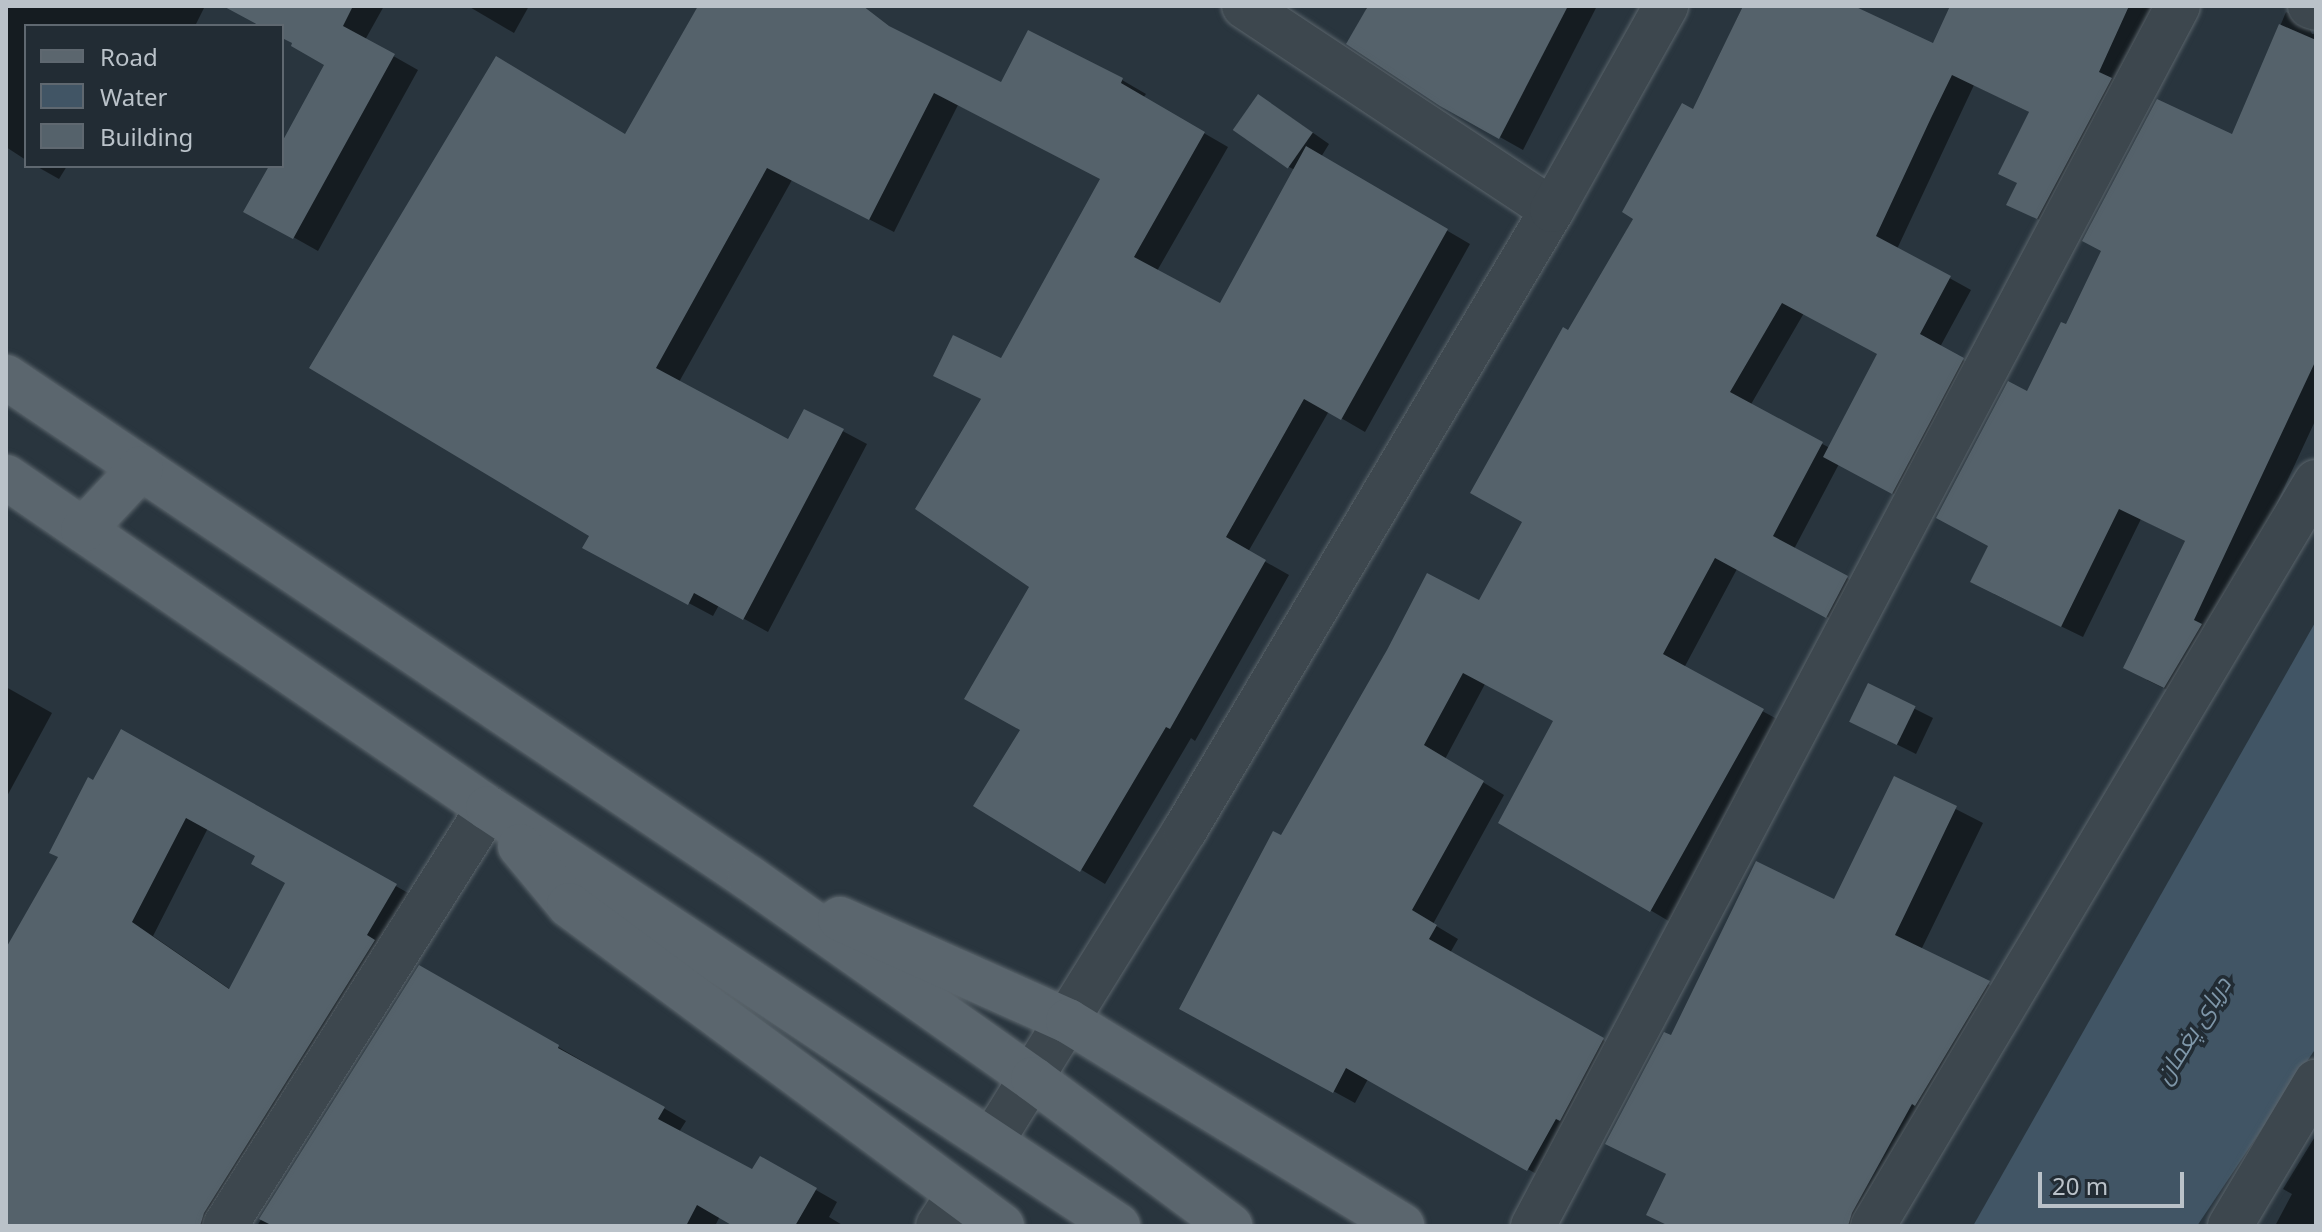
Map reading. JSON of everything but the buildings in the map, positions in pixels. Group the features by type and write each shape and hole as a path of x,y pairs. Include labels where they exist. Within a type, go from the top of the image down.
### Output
{"main road":[{"path":"6,377 749,878 1033,1079 1230,1226"},
{"path":"83,530 141,468"},
{"path":"6,477 488,808 1118,1226"},
{"path":"488,808 569,905 948,1210 1002,1226"},
{"path":"749,878 1068,1021 1402,1226"}],"street":[{"path":"1244,6 1552,210"},
{"path":"992,1141 1185,830 1552,210 1666,6"},
{"path":"1533,1226 2178,6"},
{"path":"2310,6 2316,8"},
{"path":"1873,1226 2316,482"},
{"path":"225,1226 488,808"},
{"path":"2230,1226 2316,1082"}],"water":[{"name":"دریای پغمان","path":"2316,621 2316,1048 2197,1226 1973,1226"}]}
